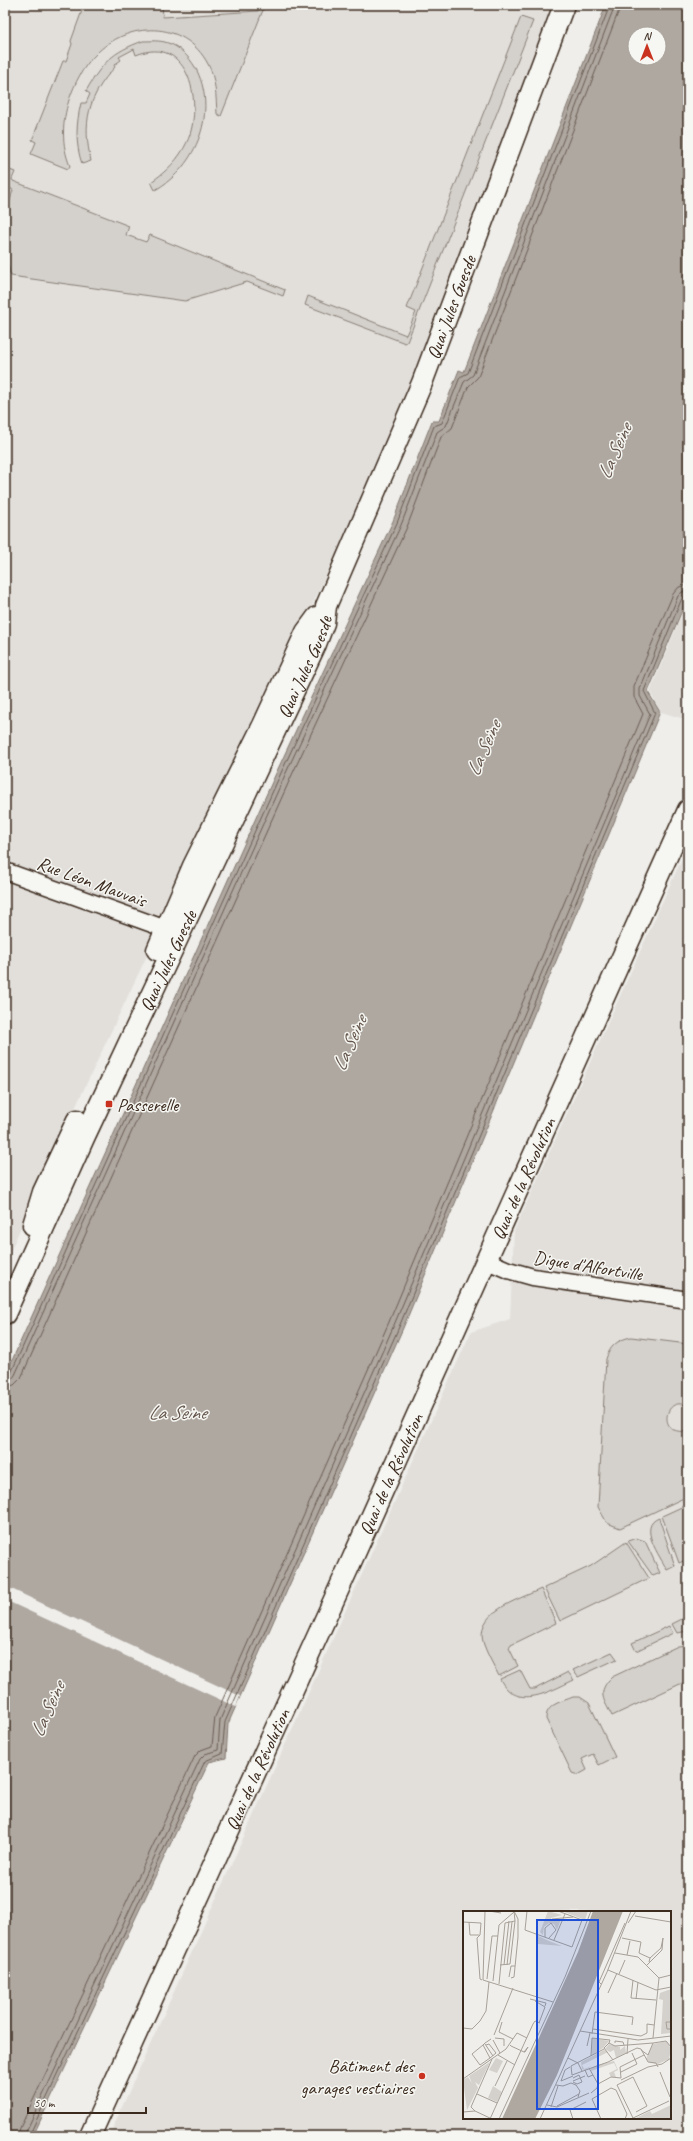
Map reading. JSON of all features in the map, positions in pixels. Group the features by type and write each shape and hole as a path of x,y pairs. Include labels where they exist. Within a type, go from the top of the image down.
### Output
{"main road":[{"name":"Quai Jules Guesde","path":"5,1314 84,1138 172,932 193,866 263,725 306,632 326,606 422,383 564,5"},
{"name":"Quai de la Révolution","path":"90,2136 688,810"},
{"name":"Quai Jules Guesde","path":"5,1286 38,1213 43,1192 172,932"}],"street":[{"name":"Rue Léon Mauvais","path":"5,871 172,932"},
{"name":"Digue d'Alfortville","path":"485,1260 524,1275 688,1300"}],"shaded area":[{"path":"5,5 563,5 417,383 43,1176 5,1264"},
{"path":"84,5 162,5 163,17 258,11 260,5 265,5 221,116 217,114 216,95 211,70 198,49 185,39 170,32 154,30 138,31 123,36 108,44 86,65 76,82 69,100 64,125 65,150 70,166 68,169 31,154 36,142 32,140 63,61 66,61 72,44 71,41"},
{"path":"521,17 533,21 407,342 405,343 305,305 308,296 406,335 416,312 407,308"},
{"path":"143,41 165,42 172,44 183,52 195,67 202,84 205,101 204,119 200,136 192,152 182,167 170,180 155,190 151,182 172,165 187,142 192,127 194,110 193,93 188,77 180,63 169,54 154,51 136,55 134,49 119,57 121,60 114,65 115,67 93,99 87,134 91,161 82,164 77,141 77,126 81,103 86,103 90,94 86,91 97,73 116,54"},
{"path":"5,168 15,172 12,179 13,181 129,226 126,235 146,242 150,235 285,290 283,296 247,282 185,301 11,276 6,254 5,233 7,212 13,190 5,185"},
{"path":"688,599 688,720 661,712 650,692"},
{"path":"688,845 688,2136 109,2136 471,1332 510,1319 514,1231"},
{"path":"631,1337 688,1344 688,1406 680,1404 673,1406 669,1410 667,1416 671,1428 677,1431 686,1431 688,1437 688,1496 620,1528 607,1523 598,1507 606,1359 610,1350 615,1344"},
{"path":"688,1504 688,1559 679,1563 662,1516"},
{"path":"659,1518 675,1566 667,1570 652,1542 650,1534 650,1528 653,1522"},
{"path":"636,1538 645,1541 660,1573 653,1576 628,1541"},
{"path":"626,1542 649,1578 560,1621 544,1588 591,1566"},
{"path":"541,1589 556,1623 511,1645 509,1648 518,1666 499,1676 484,1645 482,1634 485,1624 499,1609"},
{"path":"684,1618 688,1624 688,1631 677,1633 672,1624"},
{"path":"669,1626 673,1633 636,1651 632,1643"},
{"path":"688,1645 688,1685 680,1684 612,1716 604,1701 603,1692 607,1682 612,1677 678,1646"},
{"path":"612,1652 617,1659 578,1677 573,1670"},
{"path":"520,1670 530,1689 535,1689 568,1672 574,1680 545,1693 525,1697 515,1695 507,1689 500,1679"},
{"path":"573,1697 580,1697 589,1703 615,1757 599,1765 593,1754 582,1759 587,1770 578,1775 572,1773 546,1719 551,1707 559,1702"}],"water":[{"name":"La Seine","path":"606,5 688,5 688,596 648,692 660,712 403,1328 228,1724 226,1758 209,1762 33,2136 5,2136 5,1376 277,771 393,521 432,421 439,421 459,370 464,372"}],"pier":[{"path":"5,1586 240,1696 236,1707 5,1600"}],"place":[{"name":"Passerelle","path":"109,1104"},
{"name":"Bâtiment des garages vestiaires","path":"422,2076"}]}
